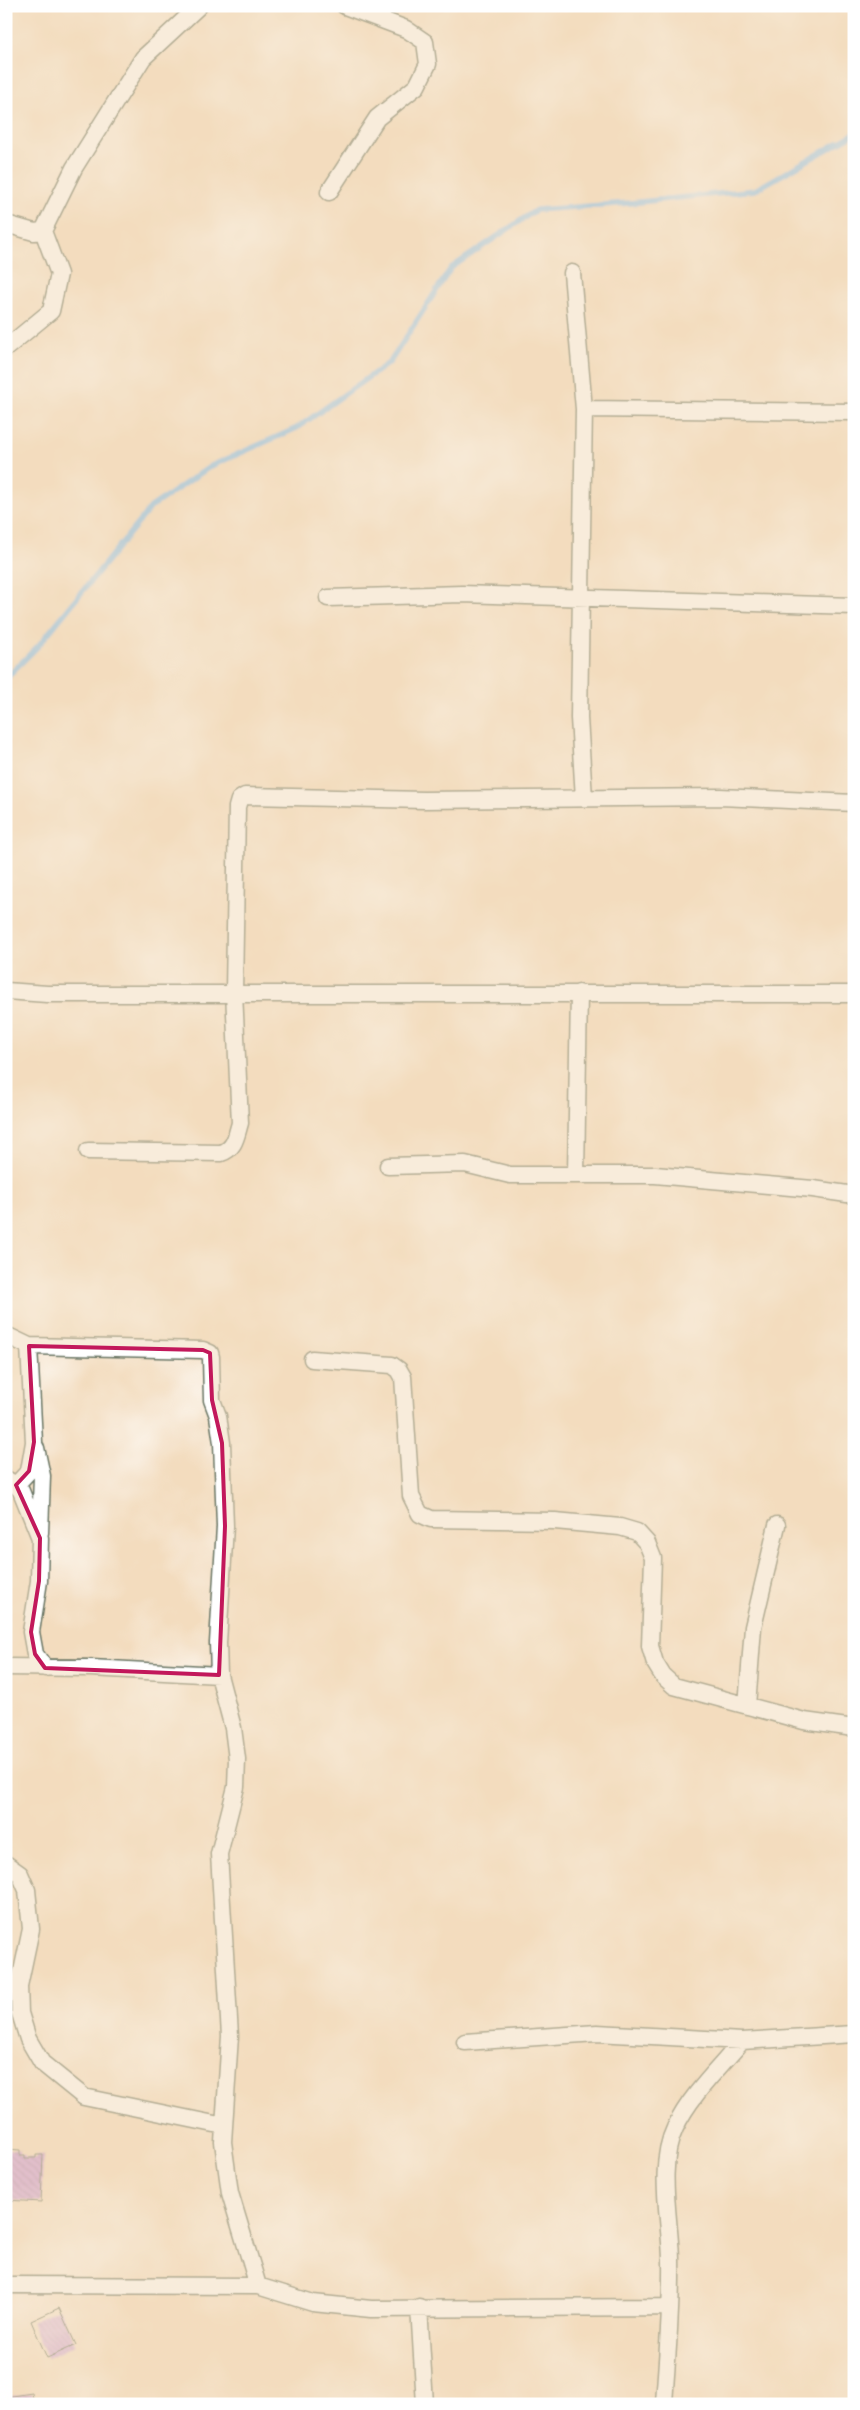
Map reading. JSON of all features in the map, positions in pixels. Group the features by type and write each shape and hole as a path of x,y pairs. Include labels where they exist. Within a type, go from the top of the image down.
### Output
{"street":[{"path":"6,348 51,311 59,274 44,231 74,168 143,58 199,6"},
{"path":"329,192 377,118 417,86 428,64 425,42 406,29 345,6"},
{"path":"6,224 34,232 44,231"},
{"path":"572,273 584,409 579,718 584,798"},
{"path":"584,409 854,412"},
{"path":"328,598 462,594 854,606"},
{"path":"88,1151 221,1153 227,1151 235,1143 240,1123 234,992 236,807 239,800 245,796 424,800 720,798 854,803"},
{"path":"6,991 47,994 234,992 854,994"},
{"path":"576,1175 579,993"},
{"path":"388,1166 465,1164 510,1175 655,1174 813,1189 854,1195"},
{"path":"6,1335 29,1346 203,1350 210,1353 212,1400 218,1416 222,1442 225,1526 218,1643 219,1675 233,1728 237,1759 236,1786 219,1854 230,2036 223,2142 230,2193 258,2286"},
{"path":"29,1346 34,1442 42,1476 39,1581 31,1632 35,1654 45,1668"},
{"path":"312,1359 392,1365 399,1370 403,1377 411,1496 420,1514 431,1520 555,1520 620,1527 637,1532 647,1543 653,1558 650,1646 659,1670 674,1686 804,1721 854,1728"},
{"path":"34,1442 29,1471 11,1482 21,1491 40,1538"},
{"path":"747,1706 753,1627 777,1525"},
{"path":"6,1667 91,1668 219,1675"},
{"path":"6,1864 20,1874 27,1890 31,1929 19,1986 20,2013 28,2039 42,2063 84,2097 224,2126"},
{"path":"465,2042 596,2034 742,2041 854,2034"},
{"path":"664,2404 671,2260 666,2170 667,2148 675,2127 697,2094 742,2041"},
{"path":"6,2285 258,2286 313,2303 371,2309 419,2307 670,2307"},
{"path":"419,2307 425,2404"}],"highlighted area":[{"path":"29,1346 203,1350 210,1353 212,1400 222,1443 225,1526 219,1675 45,1668 35,1654 31,1632 39,1581 40,1538 16,1485 29,1471 34,1442"}],"building":[{"path":"6,2149 20,2150 20,2155 25,2155 25,2158 36,2158 36,2155 43,2155 41,2202 6,2200"},
{"path":"59,2308 76,2345 47,2358 31,2321"},
{"path":"32,2393 34,2404 6,2404 6,2397"}],"waterway":[{"path":"6,678 38,646 151,507 211,466 297,428 390,362 451,268 536,210 630,203 755,190 854,134"}]}
